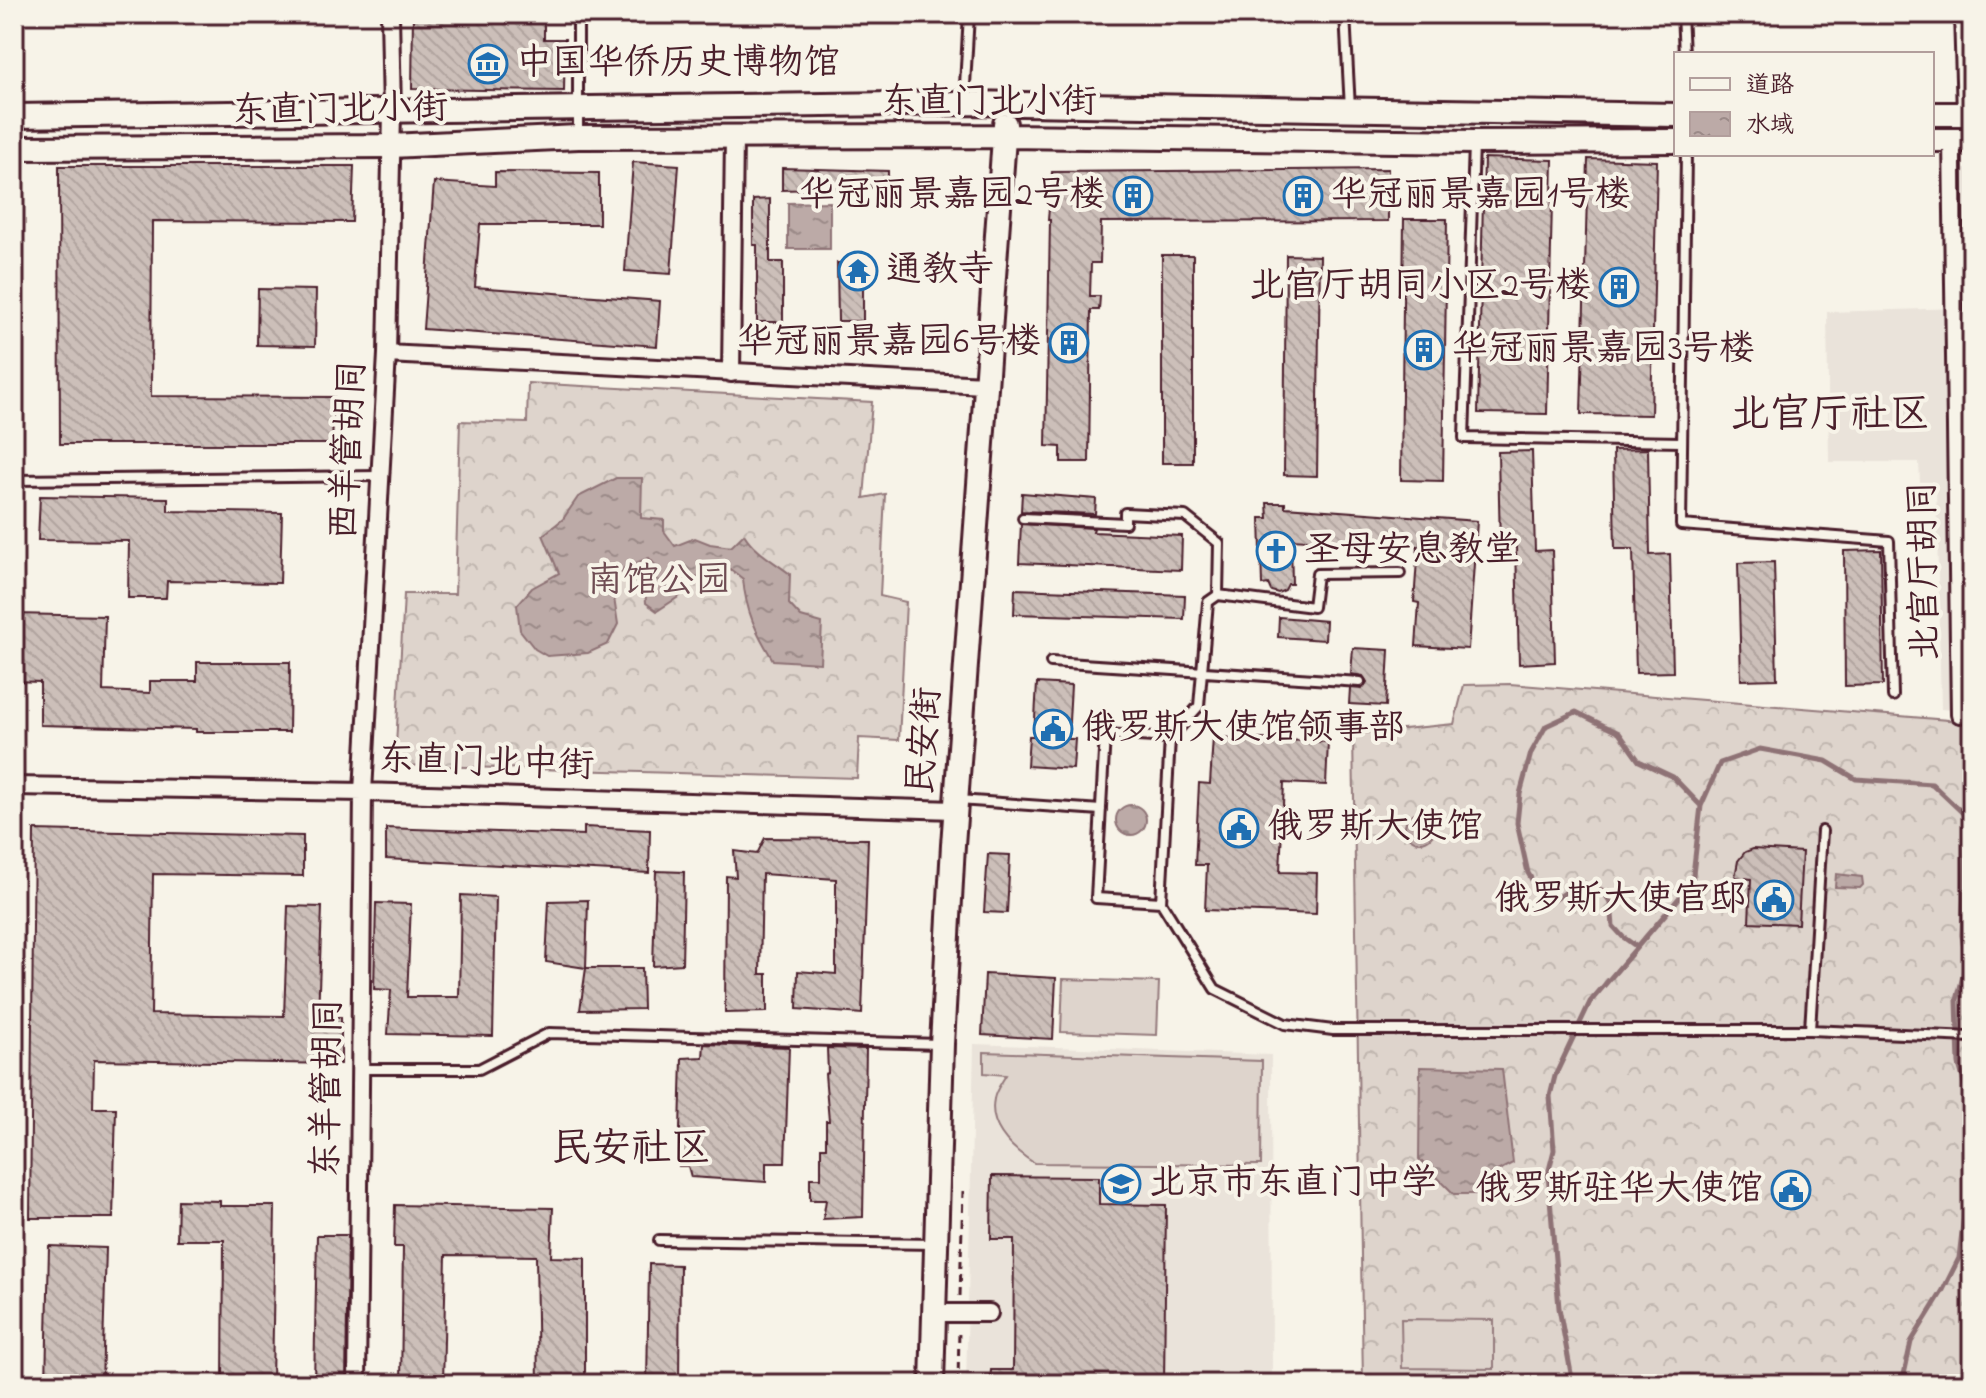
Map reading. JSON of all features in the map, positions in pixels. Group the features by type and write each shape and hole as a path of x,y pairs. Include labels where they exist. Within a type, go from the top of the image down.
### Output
{"main road":[{"name":"东直门北小街","path":"14,116 964,103 1674,115"},
{"name":"民安街","path":"932,1384 942,1044 1006,104"},
{"path":"1934,114 1969,114"},
{"name":"东直门北小街","path":"14,148 391,146 578,137 1005,136 1474,142 1674,141"}],"street":[{"name":"西羊管胡同","path":"363,792 387,354 392,112 390,14"},
{"path":"1963,14 1969,114"},
{"path":"731,373 734,137"},
{"name":"北官厅胡同","path":"1952,140 1960,714"},
{"path":"387,354 985,385"},
{"name":"东直门北中街","path":"14,786 956,805"},
{"name":"东羊管胡同","path":"357,1384 363,792"},
{"path":"933,1313 989,1313"}],"lane":[{"path":"578,14 578,137"},
{"path":"964,103 969,14"},
{"path":"1345,14 1350,109"},
{"path":"1682,14 1684,52"},
{"path":"1474,142 1464,438 1681,442"},
{"path":"1686,156 1681,525 1889,541 1893,696"},
{"path":"14,480 381,476"},
{"path":"1023,518 1125,523 1125,513 1185,516 1219,543 1218,595"},
{"path":"1400,573 1317,574 1313,607 1218,595 1208,602 1199,706 1170,738 1161,902 1215,989 1285,1024 1333,1030 1810,1030 1972,1037"},
{"path":"1051,662 1360,682"},
{"path":"1161,902 1096,898 1105,734 1170,738"},
{"path":"956,805 1101,810"},
{"path":"1810,1030 1822,831"},
{"path":"362,1069 479,1069 549,1033 942,1044"},
{"path":"659,1240 936,1244"}],"path":[{"path":"958,1384 963,1191"}],"shaded area":[{"path":"1960,168 1972,168 1972,712 1941,709 1936,484 1920,483 1919,462 1829,462 1827,312 1960,308"},
{"name":"北京市东直门中学","path":"974,1044 1271,1055 1272,1384 966,1384"}],"green space":[{"name":"南馆公园","path":"528,383 872,402 864,498 885,494 880,596 906,602 899,740 859,738 857,778 395,765 404,594 455,594 460,421 527,423"},
{"path":"1510,684 1972,722 1972,1384 1363,1384 1353,734 1454,724 1464,685"},
{"path":"1063,979 1159,982 1157,1035 1061,1032"},
{"path":"984,1052 1262,1061 1261,1165 1034,1163 1010,1144 998,1128 993,1110 994,1099 1006,1075 984,1073"},
{"path":"1401,1319 1494,1320 1494,1369 1402,1368"}],"water":[{"path":"830,202 830,249 788,249 788,203"},
{"path":"616,478 642,478 641,518 664,520 664,531 675,546 695,538 731,547 744,534 759,551 790,574 789,604 801,617 822,623 820,663 773,660 753,621 743,579 730,569 705,569 680,596 657,611 646,603 645,587 658,568 649,558 625,567 612,585 618,624 608,644 588,653 547,656 535,649 520,630 517,605 532,588 559,573 543,535 563,519 578,497"},
{"path":"1131,805 1142,809 1146,820 1142,831 1131,835 1120,831 1116,820 1120,809"},
{"path":"1420,812 1431,816 1435,827 1431,838 1420,842 1409,838 1405,827 1409,816"},
{"path":"1836,874 1862,877 1863,885 1860,888 1835,887"},
{"path":"1420,1067 1502,1069 1513,1163 1478,1181 1477,1194 1454,1194 1419,1159"}],"building":[{"name":"中国华侨历史博物馆","path":"413,14 544,14 544,39 565,39 564,91 412,89"},
{"path":"1484,158 1553,160 1547,414 1478,413"},
{"name":"北官厅胡同小区2号楼","path":"1588,159 1657,161 1651,415 1581,414"},
{"path":"633,162 679,165 671,274 625,271"},
{"path":"59,166 354,166 352,222 152,221 151,396 334,397 332,444 60,444"},
{"path":"782,168 888,171 888,187 782,190"},
{"path":"1388,169 1388,221 1101,222 1100,263 1091,263 1090,296 1100,296 1099,310 1091,310 1089,462 1061,462 1061,447 1046,446 1048,220 1052,172"},
{"path":"495,172 599,173 599,224 480,224 475,287 660,301 657,346 423,329 434,182 495,186"},
{"path":"770,199 770,262 783,262 783,322 757,322 757,245 753,245 753,200"},
{"name":"华冠丽景嘉园3号楼","path":"1404,219 1447,219 1443,481 1401,480"},
{"path":"1162,255 1193,255 1193,463 1162,463"},
{"path":"1286,255 1320,256 1317,476 1284,475"},
{"path":"837,263 863,263 863,321 838,321"},
{"path":"258,289 316,290 315,346 257,345"},
{"path":"1648,449 1650,555 1670,554 1673,672 1636,673 1633,549 1615,549 1613,450"},
{"path":"1532,451 1535,551 1552,550 1555,662 1519,664 1516,547 1500,547 1498,452"},
{"path":"1022,493 1096,499 1095,514 1021,511"},
{"path":"40,496 168,498 168,511 282,513 280,583 167,581 166,598 128,598 129,541 38,540"},
{"path":"1267,503 1285,503 1285,507 1477,521 1468,649 1416,646 1419,603 1414,602 1418,546 1291,539 1292,584 1278,593 1271,591 1268,584 1262,585 1260,518 1268,518"},
{"path":"1021,524 1094,528 1093,532 1182,536 1181,570 1019,563"},
{"path":"1881,550 1883,685 1845,686 1844,551"},
{"path":"1774,562 1777,679 1741,680 1738,563"},
{"path":"1015,589 1185,595 1184,619 1014,614"},
{"path":"15,614 105,616 103,691 150,693 150,681 197,681 197,662 290,662 289,732 196,732 196,729 40,725 40,682 14,681"},
{"path":"1279,617 1326,621 1325,640 1278,637"},
{"path":"1353,648 1389,650 1386,706 1349,704 1350,688 1362,689 1367,682 1363,676 1351,674"},
{"name":"俄罗斯大使馆领事部","path":"1037,683 1071,685 1068,739 1075,739 1073,769 1027,766 1029,736 1034,736"},
{"name":"俄罗斯大使馆","path":"1213,737 1328,742 1326,785 1284,783 1280,872 1317,873 1316,914 1205,910 1207,865 1195,865 1199,783 1210,784"},
{"path":"584,827 650,830 649,873 386,859 386,828 584,835"},
{"path":"34,830 303,836 303,876 153,874 151,1014 284,1016 288,906 322,907 318,1017 341,1017 341,1064 94,1060 93,1108 116,1108 113,1218 30,1218"},
{"path":"765,838 868,839 862,1014 797,1009 798,971 836,974 836,879 762,874 760,974 767,974 767,1012 725,1013 726,876 736,877 734,851 757,854"},
{"name":"俄罗斯大使官邸","path":"1753,849 1802,852 1798,924 1749,922 1751,879 1735,877 1738,861 1745,852"},
{"path":"988,854 1010,855 1007,913 984,912"},
{"path":"656,871 684,872 682,964 653,966"},
{"path":"461,895 496,897 493,1036 388,1034 391,990 374,989 376,903 411,904 407,997 459,997"},
{"path":"588,900 586,968 546,962 549,901"},
{"path":"586,968 642,968 643,1009 580,1010"},
{"path":"985,974 1056,978 1053,1039 982,1035"},
{"path":"704,1044 789,1047 785,1163 766,1163 766,1182 691,1177 688,1166 679,1166 682,1058 703,1057"},
{"path":"827,1048 866,1049 863,1217 823,1219 826,1200 810,1200 810,1178 821,1178 821,1147 826,1147 826,1121 829,1121 825,1074 828,1073"},
{"path":"992,1176 1099,1177 1099,1204 1166,1205 1164,1384 990,1384 991,1370 1013,1370 1014,1239 991,1239"},
{"path":"178,1200 220,1201 220,1206 275,1206 272,1384 223,1384 224,1240 177,1240"},
{"path":"395,1205 553,1208 551,1257 585,1258 585,1384 538,1384 536,1256 446,1255 443,1384 401,1384 403,1247 394,1247"},
{"path":"317,1235 348,1235 346,1384 314,1384"},
{"path":"49,1246 106,1248 102,1384 46,1384"},
{"path":"649,1264 680,1265 679,1384 647,1384"}],"waterway":[{"path":"1637,947 1613,926 1611,903 1602,890 1581,882 1547,905 1528,873 1517,823 1520,794 1531,753 1546,726 1576,712 1619,733 1639,761 1673,777 1701,806"},
{"path":"1573,1384 1559,1308 1548,1174 1554,1150 1550,1096 1555,1076 1590,1002 1692,883 1701,806 1720,763 1760,749 1826,761 1856,779 1932,784 1967,817 1962,935 1966,964 1957,1000 1959,1064 1972,1111"},
{"path":"1902,1384 1911,1342 1959,1258 1972,1145"}],"place":[{"name":"中国华侨历史博物馆","path":"488,64"},
{"name":"华冠丽景嘉园2号楼","path":"1133,196"},
{"name":"华冠丽景嘉园1号楼","path":"1303,196"},
{"name":"通教寺","path":"858,271"},
{"name":"北官厅胡同小区2号楼","path":"1619,287"},
{"name":"华冠丽景嘉园6号楼","path":"1069,343"},
{"name":"华冠丽景嘉园3号楼","path":"1424,350"},
{"name":"圣母安息教堂","path":"1276,551"},
{"name":"俄罗斯大使馆领事部","path":"1053,729"},
{"name":"俄罗斯大使馆","path":"1239,828"},
{"name":"俄罗斯大使官邸","path":"1774,900"},
{"name":"北京市东直门中学","path":"1121,1184"},
{"name":"俄罗斯驻华大使馆","path":"1791,1190"}],"district":[{"name":"北官厅社区","path":"1830,416"},
{"name":"民安社区","path":"631,1150"}]}
